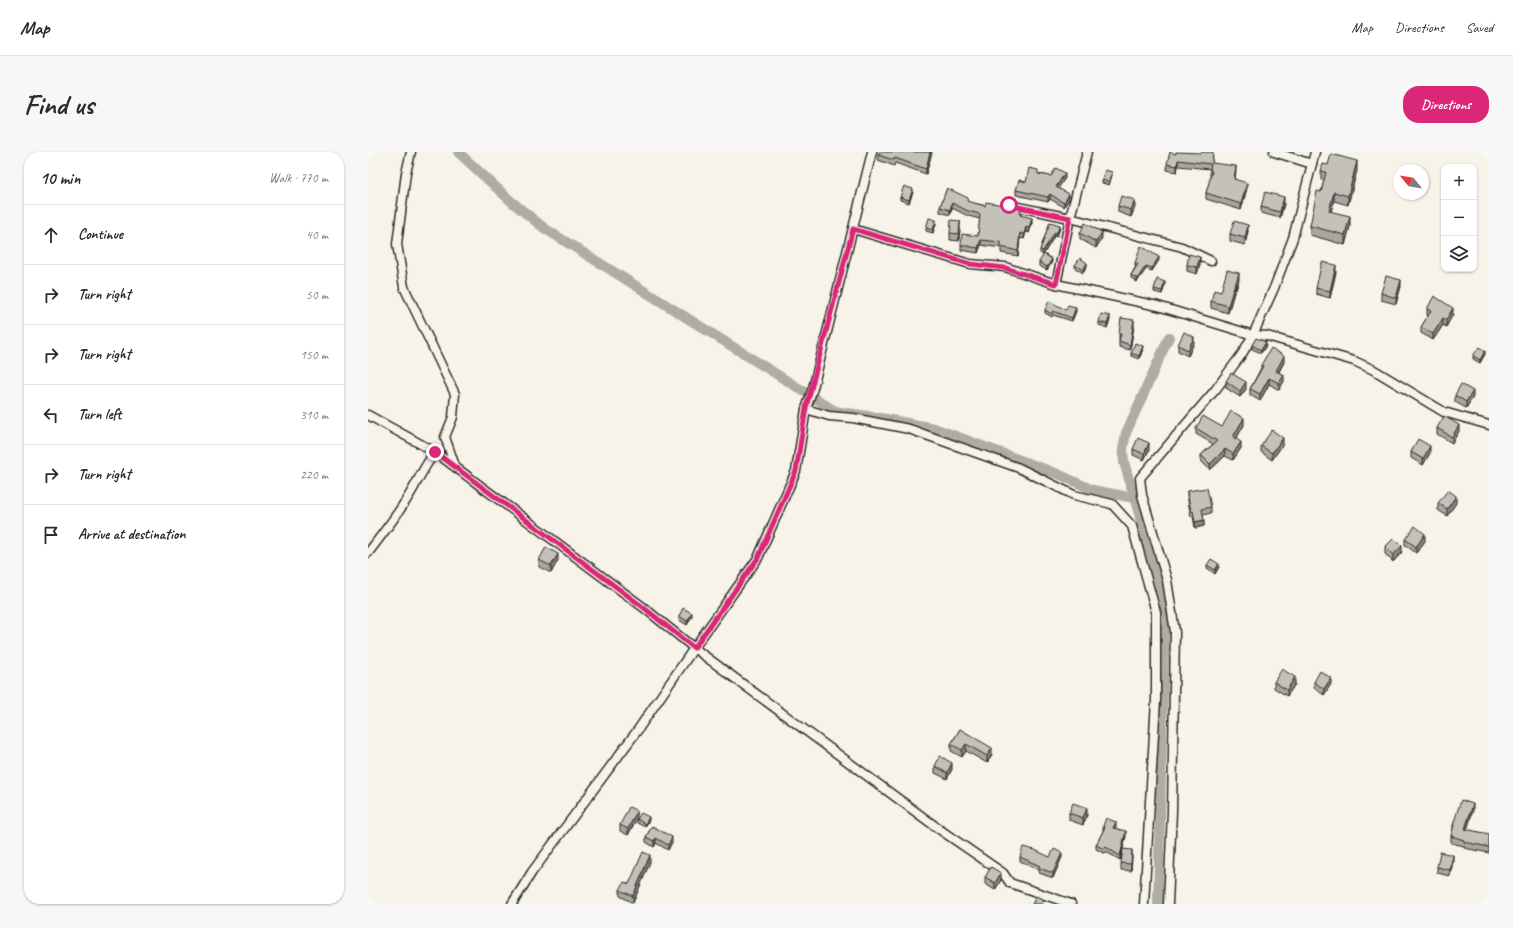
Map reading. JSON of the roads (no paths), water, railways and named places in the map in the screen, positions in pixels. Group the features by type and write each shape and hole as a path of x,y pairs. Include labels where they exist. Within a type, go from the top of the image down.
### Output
{"street":[{"path":"411,152 406,173 397,244 404,287 455,394 453,417 445,438 456,467"},
{"path":"512,904 532,872 637,731 758,558 796,471 806,408 813,388 872,152"},
{"path":"1056,284 1070,218 1087,152"},
{"path":"1274,152 1312,164"},
{"path":"1168,904 1172,811 1175,632 1167,580 1142,495 1140,478 1216,389 1242,354 1253,335 1274,288 1293,238 1316,152"},
{"path":"1009,205 1070,218 1182,246 1211,261"},
{"path":"853,229 970,264 1005,268 1056,284 1158,306 1253,335 1267,336 1354,361 1374,370 1444,412 1489,425"},
{"path":"806,408 829,416 853,418 909,429 1019,468 1074,496 1112,504 1132,526 1156,612 1156,700 1144,904"},
{"path":"368,415 435,452 456,467 643,607 694,648 939,829 1003,873 1010,883 1070,904"},
{"path":"368,553 390,524 413,489 425,465 435,452"}],"waterway":[{"path":"458,152 512,202 544,228 835,411 934,428 1058,474 1093,490 1134,498"},
{"path":"1158,904 1165,604 1124,462 1123,449 1126,433 1169,337"}]}
